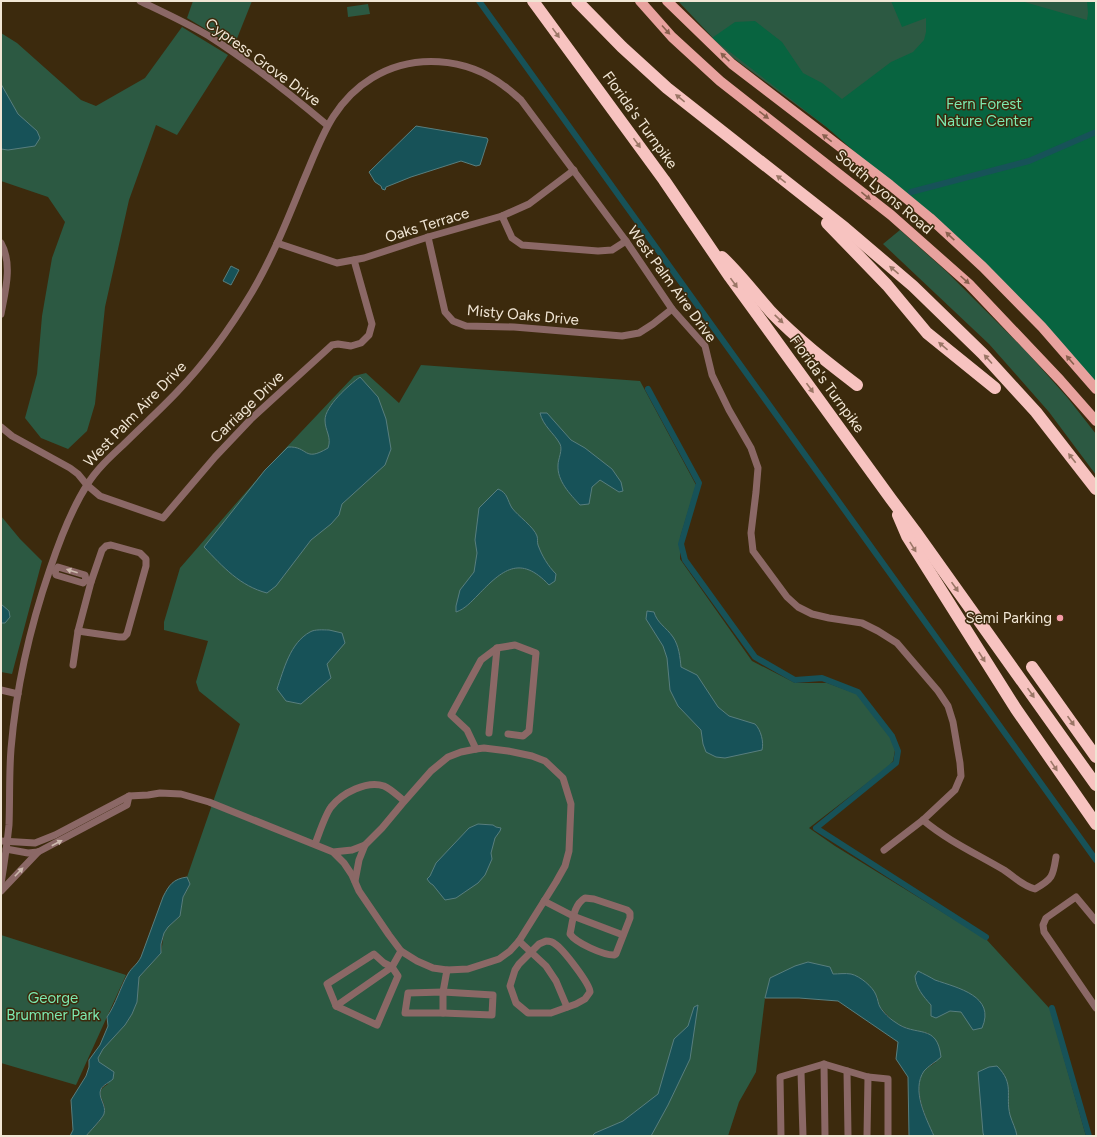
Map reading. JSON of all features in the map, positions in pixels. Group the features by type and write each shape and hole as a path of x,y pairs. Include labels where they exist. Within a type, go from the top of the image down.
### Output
{"highway":[{"name":"Florida's Turnpike","path":"533,1 705,239 730,277 920,537 1096,785"},
{"name":"Florida's Turnpike","path":"577,1 622,48 668,88 845,228 913,286 983,354 1036,412 1096,489"},
{"path":"812,203 821,216 887,285 927,333 994,388"},
{"path":"705,239 735,269 772,312 810,349 857,385"},
{"path":"891,499 907,536 961,625 1016,709 1096,824"},
{"path":"1032,667 1096,757"}],"main road":[{"name":"South Lyons Road","path":"640,1 672,37 720,81 890,215 969,284 1060,380 1096,421"},
{"name":"South Lyons Road","path":"667,1 732,64 890,185 930,218 999,283 1042,327 1096,389"}],"street":[{"name":"Cypress Grove Drive","path":"140,1 209,36 278,84 327,125"},
{"name":"West Palm Aire Drive","path":"1,884 5,844 9,824 11,749 18,694 34,621 52,570 60,540 87,485 102,465 178,391 222,339 253,291 277,243 327,125 340,105 355,89 373,77 391,69 416,62 441,61 462,64 485,74 503,85 521,100 626,241 672,309 705,346 712,376 729,410 751,448 758,468 751,533 753,551 787,598 798,607 812,614 862,623 878,631 896,643 938,691 948,706 953,722 960,763 961,776 955,790 923,820 884,850"},
{"name":"Oaks Terrace","path":"277,243 337,263 354,260 502,216 528,204 574,170"},
{"path":"502,216 512,238 522,245 598,251 612,250 626,241"},
{"name":"Misty Oaks Drive","path":"428,237 445,312 453,321 466,326 514,327 622,336 639,333 672,309"},
{"path":"1,243 6,258 7,270 1,314"},
{"name":"Carriage Drive","path":"87,485 100,496 163,518 215,457 251,419 332,345 338,344 351,346 361,343 369,335 372,324 354,260"},
{"path":"1,427 12,436 70,468 78,474 87,485"},
{"path":"72,665 78,630 89,581 102,550 106,546 111,545 140,553 146,559 146,566 127,634 124,637 119,637 78,630"},
{"path":"52,570 56,575 83,583 89,581"},
{"path":"476,748 467,730 451,715 481,660 497,648 515,645 536,653 529,732 523,736 508,734"},
{"path":"489,733 497,648"},
{"path":"1,690 18,694"},
{"path":"5,844 35,843 129,796 148,796 160,792 181,794 209,802 333,852 344,863 359,891 401,951 417,961 433,968 447,970 468,969 499,959 510,951 519,941 565,866 569,851 572,804 563,778 545,761 532,756 476,748 448,757 431,771 382,828 365,845 359,860 355,881"},
{"path":"315,844 331,807 342,796 365,785 378,784 386,786 404,801"},
{"path":"1,891 38,852 127,804 129,796"},
{"path":"923,820 942,835 1005,871 1025,886 1036,889 1046,883 1054,874 1056,857"},
{"path":"5,844 28,853 38,852"},
{"path":"333,852 352,850 365,845"},
{"path":"1096,921 1076,897 1046,918 1043,925 1044,932 1096,1008"},
{"path":"585,898 626,910 630,913 630,918 616,954 614,955 584,945 573,938 570,934 574,916 579,903 585,898"},
{"path":"544,901 574,916 623,935"},
{"path":"546,940 556,944 588,986 590,992 585,998 576,1004 567,1007 551,1013 528,1013 516,1003 510,986 514,970 539,944 546,940"},
{"path":"519,941 546,966 556,981 567,1007"},
{"path":"336,1006 392,967 401,951"},
{"path":"374,954 384,963 392,967 398,976 377,1026 336,1006 327,984 374,954"},
{"path":"443,1012 443,992 447,970"},
{"path":"443,992 493,995 492,1015 443,1012 405,1013 408,993 443,992"},
{"path":"824,1064 825,1136"},
{"path":"781,1136 780,1078 824,1064 868,1077 888,1079 888,1136"},
{"path":"847,1071 848,1136"},
{"path":"801,1072 803,1136"},
{"path":"867,1136 868,1077"}],"green space":[{"path":"193,1 252,1 234,46 187,18"},
{"name":"Fern Forest Nature Center","path":"678,1 1096,1 1096,380 852,146 728,54"},
{"name":"Fern Forest Nature Center","path":"891,1 1021,1 1087,20 1087,1 1096,1 1096,383 930,218 823,124 712,38 735,22 755,21 782,42 803,73 822,83 842,99 891,62 913,52 924,40 926,32 926,18 902,27"},
{"path":"368,4 370,14 348,17 347,7"},
{"path":"182,27 228,55 177,135 156,125 129,200 105,307 95,404 87,431 68,449 41,438 25,418 37,374 42,316 52,258 65,222 48,197 1,181 1,33 17,43 81,100 96,106 145,78"},
{"path":"900,230 946,271 1025,350 1067,397 1096,434 1096,475 1049,412 989,344 883,244"},
{"path":"421,365 640,381 696,485 680,538 680,559 752,661 795,683 827,683 857,694 890,737 895,750 893,761 888,767 809,828 835,846 986,939 1050,1009 1086,1136 934,1136 924,1112 919,1093 921,1076 925,1069 936,1062 928,1033 911,1030 895,1023 879,1006 877,996 852,974 833,974 770,978 765,998 756,1072 739,1102 728,1136 86,1136 101,1119 105,1109 101,1091 108,1084 98,1058 103,1049 125,1025 132,1014 137,1002 139,977 161,953 164,933 180,916 183,897 190,884 187,877 240,724 199,691 196,682 208,641 164,630 164,622 180,568 265,470 354,376 366,373 399,403"},
{"path":"1,516 20,539 42,561 12,674 1,672"},
{"name":"George Brummer Park","path":"1,935 126,975 76,1085 1,1063"}],"water":[{"path":"1,84 18,114 37,131 40,138 35,146 8,150 1,149"},
{"path":"416,126 487,138 488,140 480,165 476,166 461,161 411,177 386,187 385,190 382,189 381,186 375,182 369,172"},
{"path":"231,266 239,270 231,285 223,281"},
{"path":"360,377 378,397 386,419 391,449 385,465 342,504 339,515 331,524 311,540 276,586 267,593 248,586 232,575 204,547 265,470 288,447 295,447 310,454 320,452 328,448 329,437 325,424 326,414 338,396"},
{"path":"540,413 547,413 571,440 585,448 612,469 621,482 623,491 619,492 600,480 592,487 589,504 580,505 568,492 562,482 558,471 561,446 546,426"},
{"path":"498,489 504,493 512,508 535,533 541,553 556,574 555,581 549,585 529,570 520,568 512,569 495,579 468,605 456,612 460,590 474,572 477,553 475,540 479,508"},
{"path":"1,604 9,611 10,617 5,623 1,623"},
{"path":"647,611 654,612 659,622 668,630 675,640 680,655 681,667 697,675 718,707 729,716 755,724 762,736 762,750 725,758 716,757 706,752 701,730 678,706 670,690 667,658 663,646 646,619"},
{"path":"329,630 342,633 345,643 327,664 331,678 301,704 286,701 277,689 285,665 297,643 312,631"},
{"path":"478,824 493,825 501,828 495,838 491,853 492,859 485,875 478,883 456,898 445,900 427,879 436,863 469,828"},
{"path":"187,877 190,884 183,897 180,916 164,933 161,944 161,953 139,977 137,1002 132,1014 125,1025 103,1049 98,1058 99,1062 114,1072 113,1079 103,1086 100,1092 105,1111 104,1114 86,1136 70,1136 73,1130 71,1100 86,1076 89,1067 89,1060 100,1045 108,1026 107,1017 128,974 141,957 165,893 175,881"},
{"path":"808,962 830,967 833,974 855,975 866,982 872,989 877,997 880,1007 891,1019 903,1027 924,1032 935,1039 939,1046 941,1057 924,1071 920,1079 919,1087 921,1104 934,1136 909,1136 908,1077 896,1059 898,1042 838,1001 799,998 765,998 770,978 795,966"},
{"path":"918,971 935,980 964,990 979,1001 984,1008 985,1017 982,1028 973,1030 961,1012 950,1011 936,1018 931,1016 931,1005 918,988 915,976"},
{"path":"698,1005 690,1059 651,1136 592,1136 595,1133 623,1121 658,1094 674,1039 688,1026 694,1007"},
{"path":"997,1066 1003,1072 1008,1084 1010,1115 1017,1136 984,1136 983,1133 978,1072 989,1067"}],"waterway":[{"path":"479,1 1096,860"},
{"path":"911,192 1029,161 1096,132"},
{"path":"648,389 699,483 681,544 685,560 755,657 795,680 822,678 858,692 892,736 898,751 896,763 816,828 986,937"},
{"path":"1052,1008 1089,1136"}],"place":[{"name":"Semi Parking","path":"1060,618"}]}
